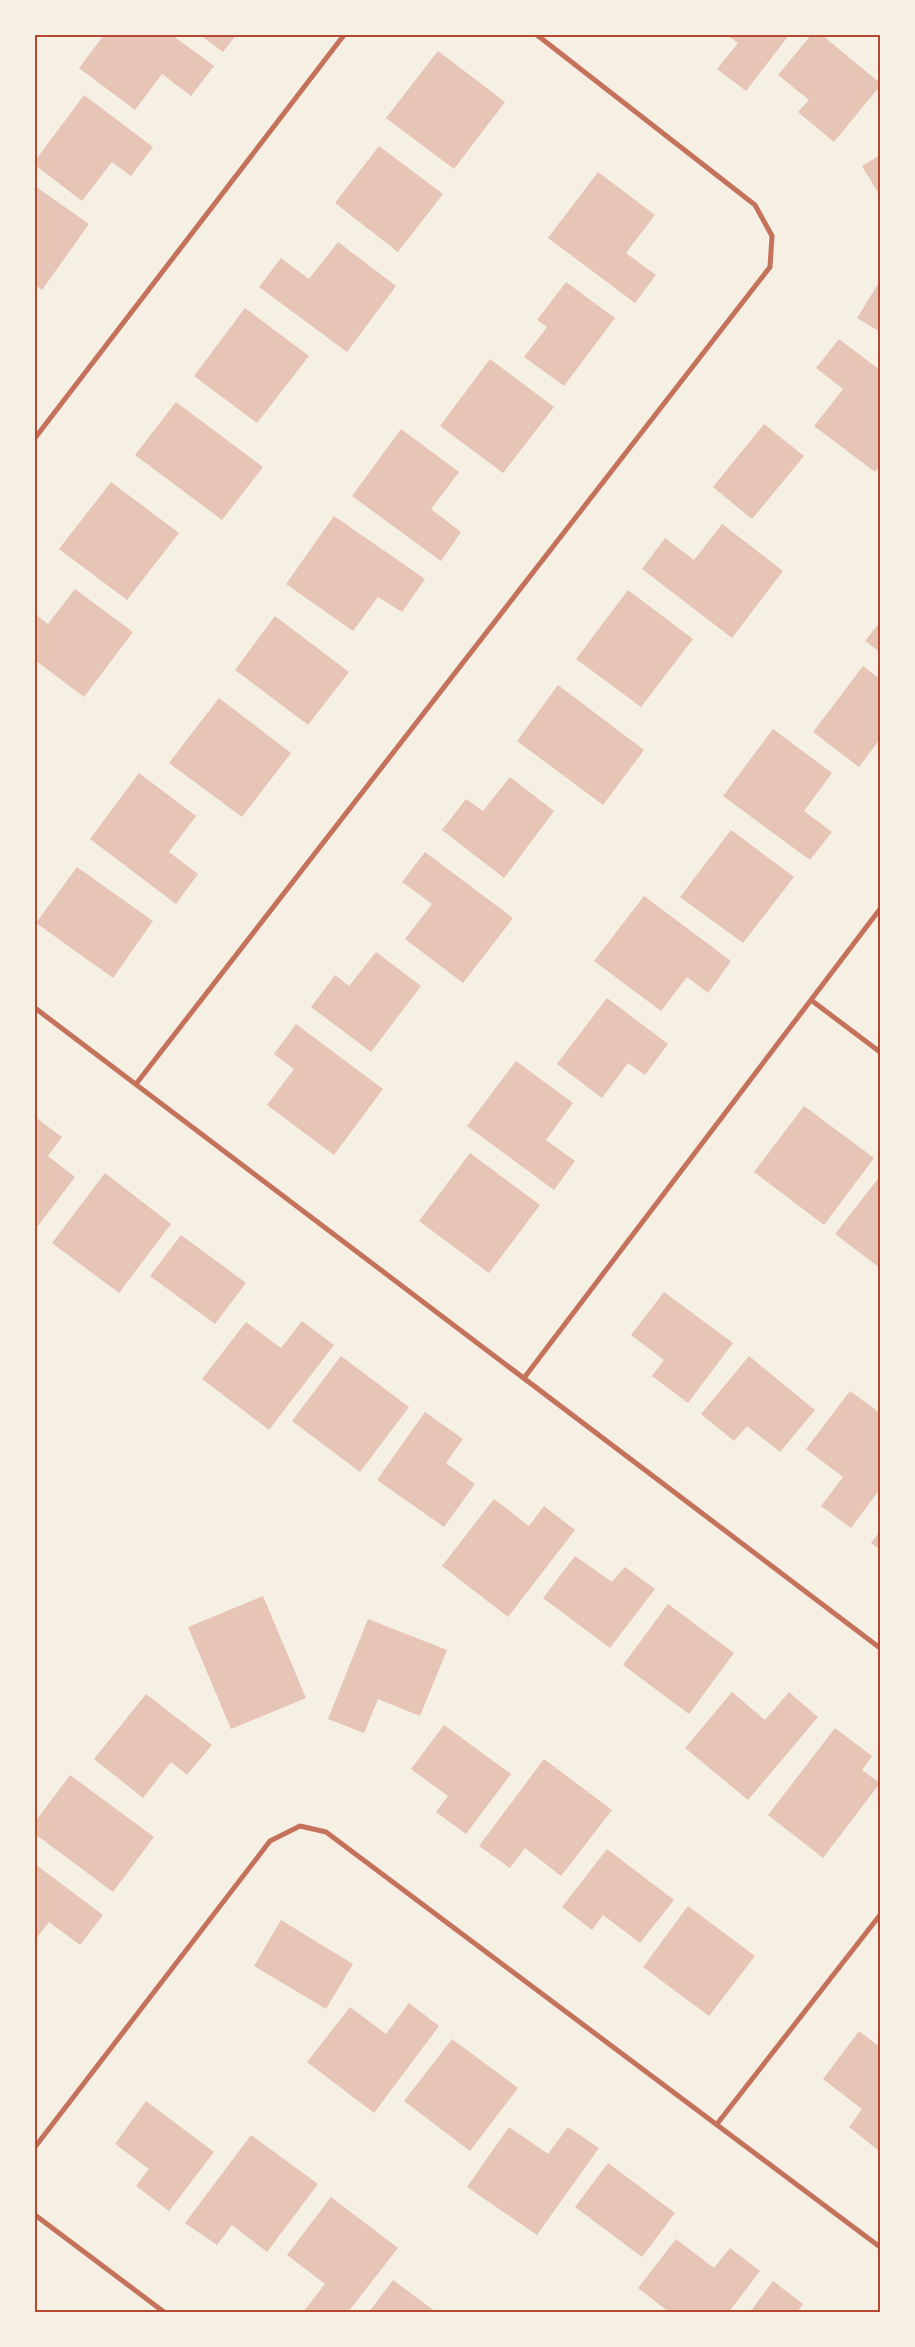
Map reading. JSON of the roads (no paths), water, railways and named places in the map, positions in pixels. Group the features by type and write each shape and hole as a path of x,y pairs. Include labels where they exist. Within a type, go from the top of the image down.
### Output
{"street":[{"path":"35,438 344,35"},
{"path":"136,1084 770,267 772,236 755,205 537,35"},
{"path":"524,1378 880,909"},
{"path":"811,1000 880,1052"},
{"path":"35,1008 880,1648"},
{"path":"35,2147 270,1841 300,1826 326,1832 880,2247"},
{"path":"716,2124 880,1915"},
{"path":"35,2215 164,2312"}]}
